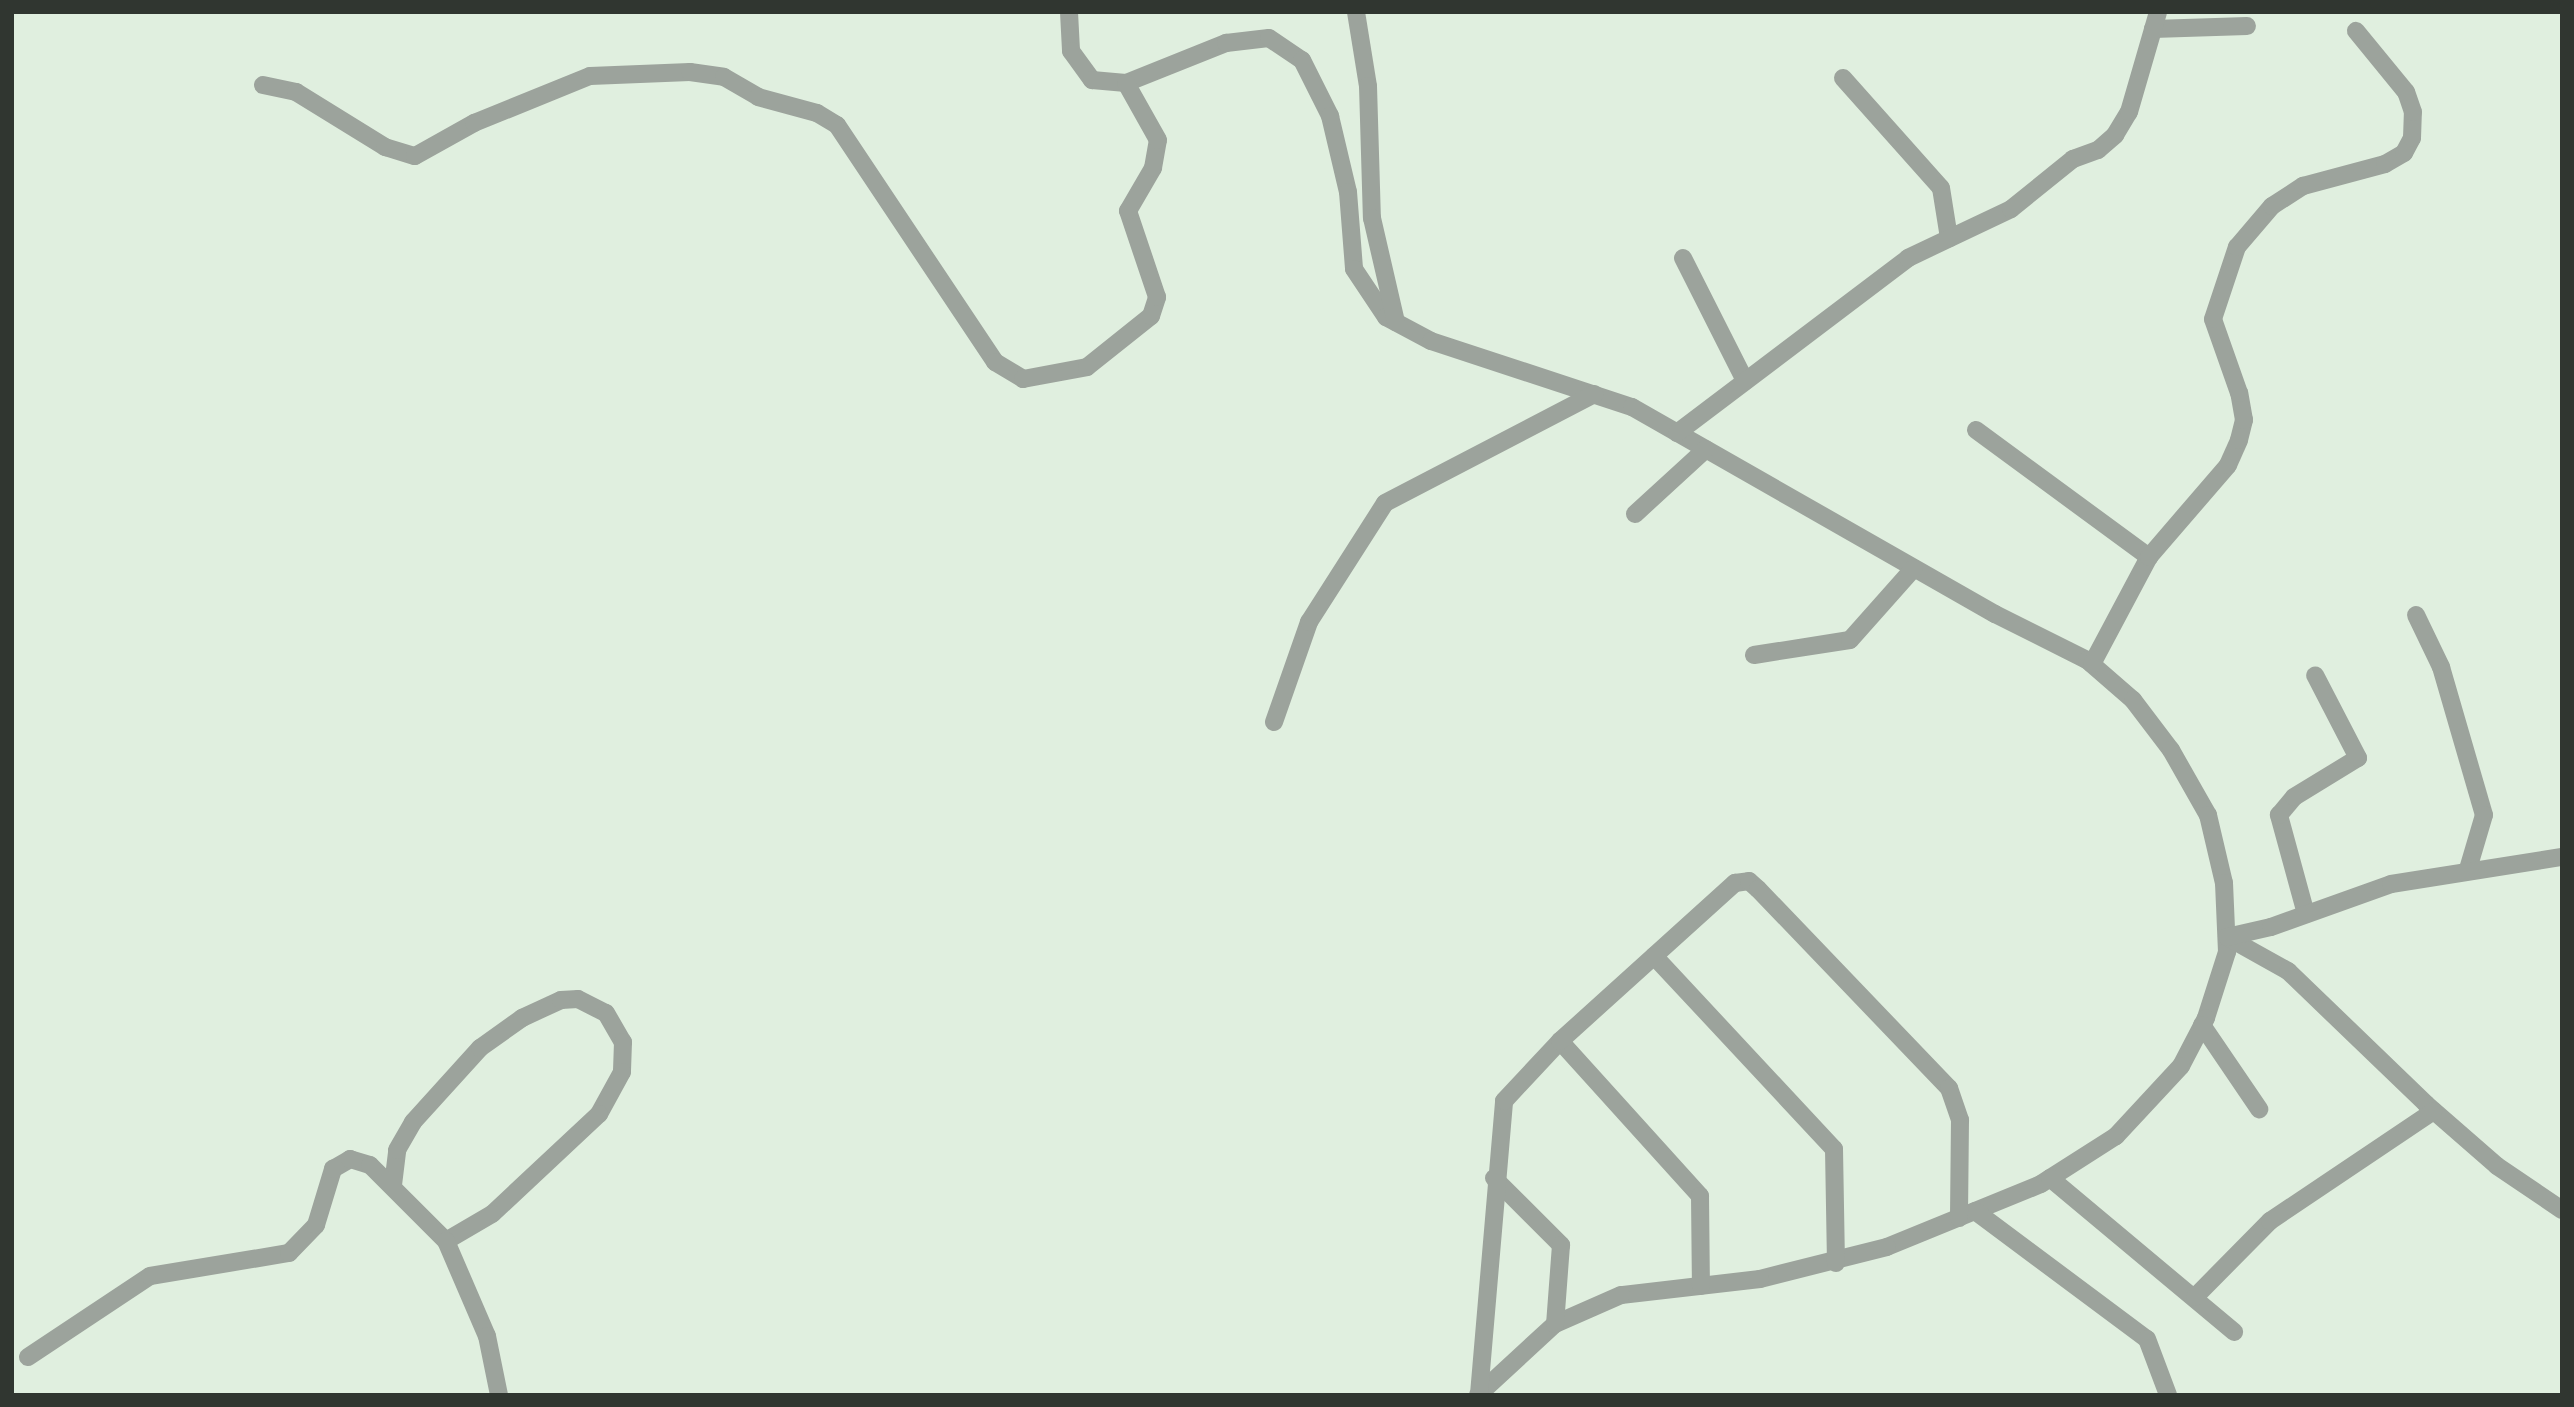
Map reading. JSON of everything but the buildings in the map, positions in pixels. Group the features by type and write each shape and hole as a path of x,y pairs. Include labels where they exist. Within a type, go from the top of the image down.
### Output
{"street":[{"path":"1069,12 1071,51 1092,80 1126,83 1226,43 1269,38 1302,60 1333,129 1348,191 1354,269 1386,317 1431,341 1632,407 1914,568 2092,664 2133,700 2171,750 2208,815 2224,883 2227,952 2202,1025 2181,1066 2116,1136 2050,1178 1967,1214 1836,1263 1701,1286 1621,1295 1555,1324 1479,1394"},
{"path":"1356,12 1368,86 1372,218 1396,322"},
{"path":"1677,433 1908,258 2011,209 2073,159 2098,150 2115,135 2129,112 2156,17 2247,26"},
{"path":"2092,664 2149,557 2228,465 2239,440 2244,420 2239,393 2213,319 2237,247 2272,206 2303,186 2385,164 2404,153 2412,138 2413,112 2406,92 2356,31"},
{"path":"263,85 296,92 404,156 427,152 474,123 590,76 690,72 724,77 758,97 817,113 837,125 995,362 1023,379 1087,367 1151,316 1157,297 1128,211 1153,169 1158,140 1126,83"},
{"path":"1843,78 1941,188 1949,238"},
{"path":"1683,258 1745,381"},
{"path":"1274,722 1309,622 1385,503 1594,394"},
{"path":"1976,430 2149,557"},
{"path":"1635,514 1706,449"},
{"path":"1754,656 1850,640 1914,568"},
{"path":"2416,615 2441,667 2484,815 2468,869"},
{"path":"2306,914 2279,815 2294,797 2358,758 2315,675"},
{"path":"2227,937 2306,914 2391,884 2468,869 2562,857"},
{"path":"1479,1394 1494,1178 1504,1101 1560,1041 1735,883 1749,881 1949,1088 1959,1120 1967,1214"},
{"path":"2227,937 2288,971 2434,1111 2497,1166 2562,1210"},
{"path":"1654,956 1835,1150 1836,1263"},
{"path":"393,1185 397,1150 413,1122 441,1086 480,1048 522,1018 561,1000 578,999 606,1013 623,1042 622,1072 598,1114 492,1214 446,1241"},
{"path":"2202,1025 2259,1109"},
{"path":"1560,1041 1700,1196 1701,1286"},
{"path":"2194,1297 2270,1221 2434,1111"},
{"path":"28,1357 150,1276 289,1253 316,1225 333,1169 350,1158 370,1165 393,1185 446,1241 486,1336 499,1395"},
{"path":"1494,1178 1561,1245 1555,1324"},
{"path":"2050,1178 2234,1332"},
{"path":"1967,1214 2147,1339 2168,1395"}]}
